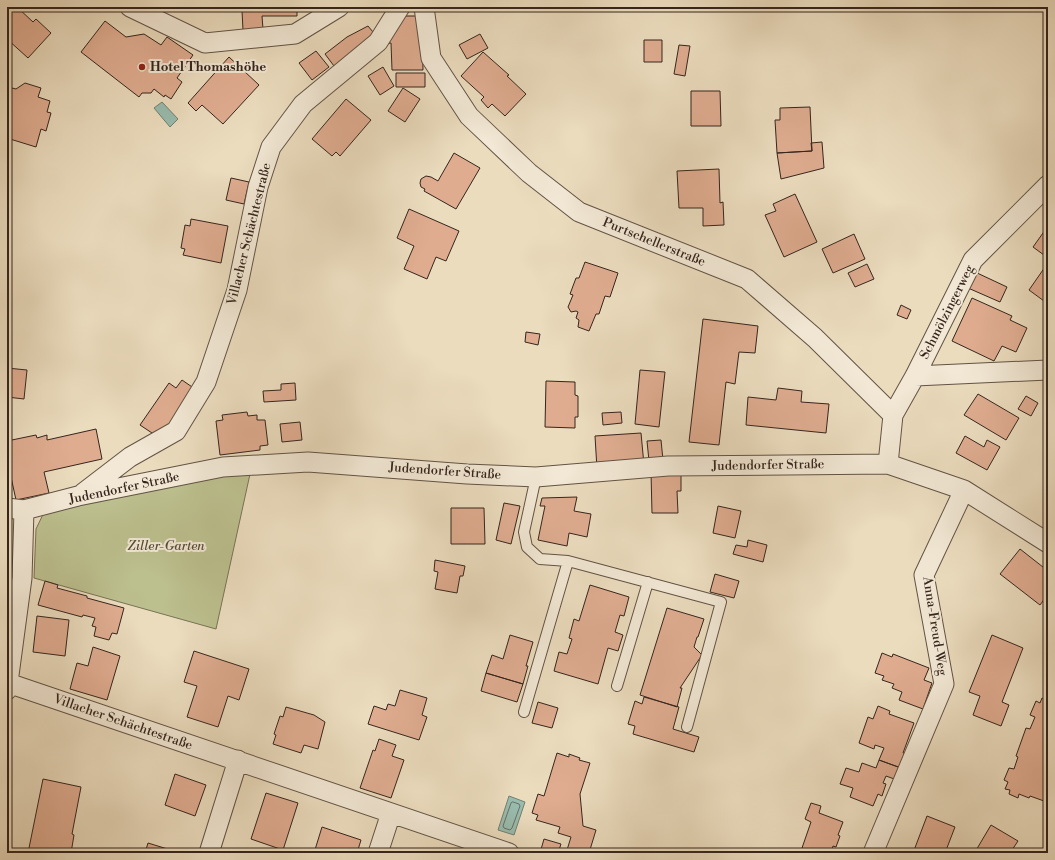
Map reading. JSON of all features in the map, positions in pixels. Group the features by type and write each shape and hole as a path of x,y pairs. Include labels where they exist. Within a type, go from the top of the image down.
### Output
{"street":[{"path":"130,7 205,43 295,34 339,7"},
{"name":"Villacher Schächtestraße","path":"78,496 130,457 176,431 206,382 237,290 258,187 271,147 303,104 378,42 400,7"},
{"name":"Purtschellerstraße","path":"424,7 431,58 469,116 529,173 579,212 747,279 815,338 893,415"},
{"name":"Schmölzingerweg","path":"893,415 915,376 973,260 1048,185"},
{"path":"915,376 1048,370"},
{"path":"888,464 893,415"},
{"name":"Judendorfer Straße","path":"16,509 223,467 308,462 467,474 536,477 668,466 888,464 964,490 1048,543"},
{"name":"Anna-Freud-Weg","path":"873,853 944,684 924,575 964,490"},
{"name":"Villacher Schächtestraße","path":"16,509 22,578 8,686 238,760 509,853"},
{"path":"209,853 238,760"},
{"path":"378,853 391,813"}],"lane":[{"path":"536,477 524,532 527,547 540,559 568,562 721,602 687,727"},
{"path":"524,712 568,562"},
{"path":"617,686 648,582"}],"green space":[{"name":"Ziller-Garten","path":"252,465 216,629 34,578 36,529 48,504"}],"water":[{"path":"162,102 178,119 170,127 154,108"},
{"path":"509,796 525,802 514,835 498,830"}],"building":[{"path":"10,7 17,7 33,22 36,19 51,33 28,58 7,39 7,10"},
{"path":"259,7 297,7 297,16 262,16 263,29 243,30 242,11 259,11"},
{"path":"399,16 422,16 423,70 392,70 391,43 382,44"},
{"name":"Hotel Thomashöhe","path":"105,21 126,37 144,34 161,45 167,37 193,55 177,78 182,82 171,99 165,95 164,97 154,89 151,93 142,93 139,97 81,52"},
{"path":"368,26 378,38 337,70 325,54 347,37"},
{"path":"480,34 488,48 467,59 459,45"},
{"path":"644,40 662,40 662,62 644,62"},
{"path":"679,45 690,46 685,76 674,74"},
{"path":"316,51 329,67 312,80 299,63"},
{"path":"483,52 509,75 507,76 526,94 505,116 492,104 488,108 481,100 484,97 461,76"},
{"path":"229,57 259,85 223,124 202,105 196,111 188,103"},
{"path":"383,67 394,86 380,95 368,76"},
{"path":"396,73 425,73 425,87 396,87"},
{"path":"25,83 41,88 38,97 50,101 47,112 51,113 46,131 41,129 36,147 10,139 11,136 7,135 7,107 8,108 10,100 7,99 9,90 12,88 16,89"},
{"path":"403,88 420,99 405,122 388,111"},
{"path":"691,91 720,91 721,126 691,126"},
{"path":"346,99 371,120 340,156 336,152 332,156 312,139"},
{"path":"810,107 812,151 777,153 775,120 780,120 780,108"},
{"path":"822,142 824,168 781,179 777,153 812,151 811,143"},
{"path":"454,153 480,168 456,209 424,191 425,189 421,187 420,183 421,179 426,176 438,181"},
{"path":"719,169 720,203 723,202 724,225 703,226 703,208 679,208 677,171"},
{"path":"231,178 249,182 244,204 226,200"},
{"path":"795,194 817,242 784,257 765,215 776,211 773,204"},
{"path":"409,209 459,231 446,261 436,257 427,279 404,269 414,246 397,238"},
{"path":"191,219 228,226 221,263 183,255 185,249 181,248 185,225 190,226"},
{"path":"1048,226 1048,258 1033,247"},
{"path":"854,234 865,259 833,273 822,249"},
{"path":"585,262 618,273 610,297 605,296 599,314 596,314 589,331 578,327 579,320 576,318 578,312 571,312 568,307 573,295 570,294 576,278 579,278"},
{"path":"867,264 874,279 855,287 848,273"},
{"path":"1045,267 1048,269 1048,295 1044,301 1029,290"},
{"path":"975,272 1007,287 1000,302 968,288"},
{"path":"972,298 1012,316 1010,320 1027,328 1016,352 1002,346 994,361 952,341"},
{"path":"901,305 911,310 907,319 897,315"},
{"path":"703,319 758,326 755,353 739,352 735,384 726,382 719,445 689,442"},
{"path":"526,332 540,334 538,345 525,342"},
{"path":"7,368 27,370 24,399 7,397"},
{"path":"640,370 665,372 659,427 635,424"},
{"path":"182,380 195,389 167,430 158,437 140,425 169,383 176,388"},
{"path":"546,381 575,382 575,395 578,396 578,417 575,417 575,428 545,427"},
{"path":"295,383 296,400 264,402 263,391 281,390 281,384"},
{"path":"778,388 802,391 801,402 829,404 826,433 746,425 748,397 776,400"},
{"path":"978,394 1019,418 1006,440 964,415"},
{"path":"1026,396 1038,403 1031,416 1018,409"},
{"path":"247,412 248,416 257,415 257,420 265,420 268,445 260,446 260,450 220,455 216,421 223,420 222,415"},
{"path":"621,412 622,423 603,425 602,413"},
{"path":"300,422 302,440 282,442 280,424"},
{"path":"96,429 102,459 44,472 49,493 16,500 11,477 7,477 7,441 36,435 37,438 47,435 47,440"},
{"path":"641,433 644,465 597,469 595,436"},
{"path":"965,436 984,447 987,440 1000,447 987,470 956,453"},
{"path":"661,440 663,460 649,461 647,441"},
{"path":"681,471 681,491 677,491 678,513 652,513 651,472"},
{"path":"577,497 574,511 591,514 587,537 569,533 567,546 538,540 545,506 540,506 542,498"},
{"path":"504,503 520,506 511,544 496,540"},
{"path":"718,506 741,511 735,538 713,533"},
{"path":"451,508 484,508 485,544 451,544"},
{"path":"748,540 767,545 763,562 733,554 736,545 747,547"},
{"path":"1020,549 1048,571 1048,594 1040,605 1000,574"},
{"path":"435,560 465,566 463,576 460,576 457,593 435,589 438,572 434,571"},
{"path":"715,574 739,581 734,598 710,592"},
{"path":"45,581 58,585 57,588 124,608 117,634 112,633 109,640 94,636 96,627 92,626 95,618 83,615 82,617 38,605"},
{"path":"590,585 629,597 624,616 620,615 615,632 623,635 618,651 608,648 598,684 554,671 559,652 567,654 572,639 569,638 574,619 579,621"},
{"path":"667,608 704,619 694,647 702,655 680,688 682,688 677,707 640,695"},
{"path":"37,616 69,620 65,656 33,652"},
{"path":"510,635 533,642 526,666 528,666 523,684 486,673 492,655 503,659"},
{"path":"992,635 1023,648 1002,702 1009,705 1001,726 973,715 980,696 969,692"},
{"path":"93,647 120,656 107,700 70,689 77,663 88,666"},
{"path":"194,651 249,669 239,700 228,696 218,727 187,717 197,686 184,682"},
{"path":"882,653 892,657 893,654 929,668 924,680 932,683 923,709 899,700 902,692 892,688 894,684 882,680 884,676 875,673"},
{"path":"486,673 523,684 517,702 481,691"},
{"path":"400,690 427,698 422,715 427,717 419,740 368,724 374,706 386,710 388,704 395,706"},
{"path":"644,697 679,707 673,729 699,737 694,752 633,734 635,726 628,724 635,701 642,704"},
{"path":"1042,698 1048,701 1048,800 1045,799 1044,801 1019,794 1018,798 1009,794 1010,790 1005,789 1008,782 1004,780 1009,768 1014,769 1018,757 1016,756 1026,728 1030,729 1035,717 1030,715 1036,701 1040,703"},
{"path":"538,702 558,708 552,728 532,723"},
{"path":"878,706 890,711 889,714 914,723 903,753 906,754 901,768 879,760 884,748 875,745 874,749 859,743 868,717 873,719"},
{"path":"286,707 314,715 325,722 318,749 304,745 301,753 273,744 276,735 274,734 280,716 283,717"},
{"path":"379,739 396,745 392,756 404,760 391,798 360,788 373,750 375,751"},
{"path":"557,753 569,757 569,754 580,758 579,760 590,763 580,794 583,826 596,830 589,853 577,853 567,850 571,837 558,833 560,827 536,820 538,815 532,813 538,794 544,796"},
{"path":"879,760 901,768 897,780 886,776 883,783 886,784 882,796 878,794 873,806 850,797 853,788 840,784 846,768 859,772 862,763 876,768"},
{"path":"175,774 206,785 195,816 165,805"},
{"path":"43,779 81,787 72,834 74,835 71,853 28,853"},
{"path":"266,793 298,803 283,850 251,839"},
{"path":"811,803 821,806 819,813 843,822 838,835 840,836 836,847 833,846 831,853 816,853 802,848 811,822 805,819"},
{"path":"927,816 955,827 945,853 913,853"},
{"path":"991,825 1018,841 1010,853 975,852"},
{"path":"322,827 361,840 357,853 314,853"},
{"path":"544,839 561,844 558,853 540,853"},
{"path":"148,843 174,851 173,853 145,853"}],"place":[{"name":"Hotel Thomashöhe","path":"142,67"}]}
